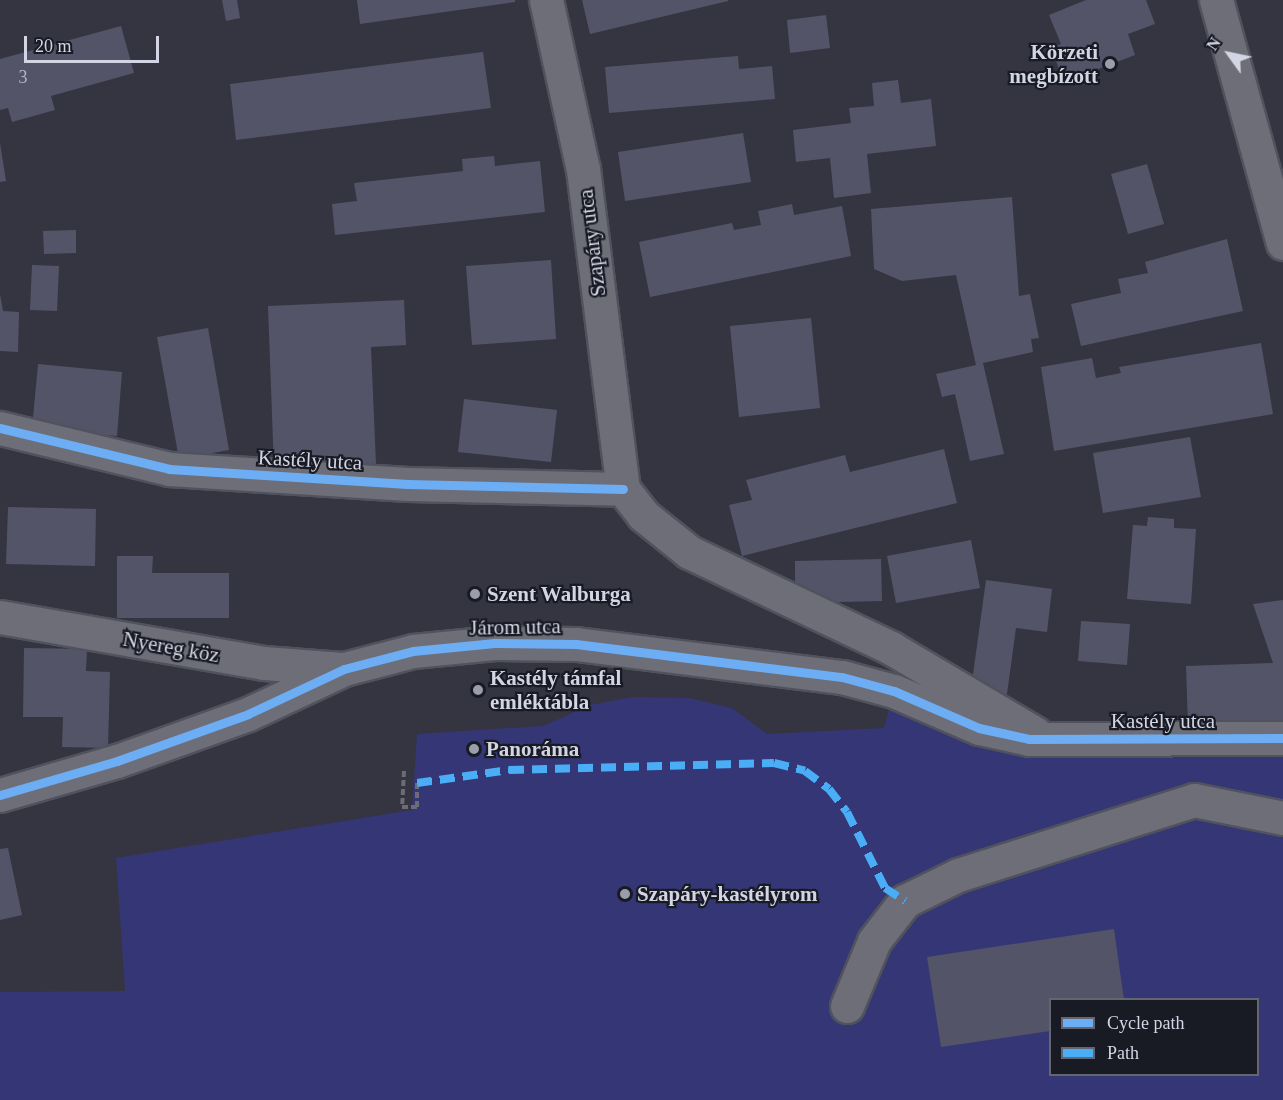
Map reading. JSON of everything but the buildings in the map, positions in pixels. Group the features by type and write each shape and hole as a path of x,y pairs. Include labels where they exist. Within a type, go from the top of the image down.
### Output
{"street":[{"name":"Szapáry utca","path":"546,0 583,169 623,489"},
{"path":"1216,0 1283,243"},
{"name":"Kastély utca","path":"0,428 169,469 408,484 623,489"},
{"path":"623,489 643,514 689,552 891,648 991,704 1044,740"},
{"name":"Nyereg köz","path":"0,617 264,663 344,669"},
{"name":"Járom utca","path":"0,795 117,761 248,714 344,669 412,651 495,643 576,644 842,677 894,691 979,728 1044,740"},
{"name":"Kastély utca","path":"1044,740 1283,738"},
{"path":"847,1006 874,941 905,901 958,875 1194,800 1283,818"}],"path":[{"path":"404,771 402,807 417,807 417,783"}],"shaded area":[{"path":"894,691 979,728 1283,738 1283,1100 0,1100 0,992 125,991 116,858 412,810 417,734 543,726 590,705 633,697 689,698 732,708 767,734 884,728"}],"marked path":[{"path":"417,783 509,770 774,763 805,771 829,789 847,812 885,888 905,901"}],"cycle path":[{"path":"0,428 169,469 408,484 623,489"},
{"path":"0,795 117,761 248,714 344,669 413,651 495,643 576,644 842,677 894,691 979,728 1029,739 1283,738"}],"place":[{"name":"Körzeti megbízott","path":"1110,64"},
{"name":"Szent Walburga","path":"475,594"},
{"name":"Kastély támfal emléktábla","path":"478,690"},
{"name":"Panoráma","path":"474,749"},
{"name":"Szapáry-kastélyrom","path":"625,894"}]}
